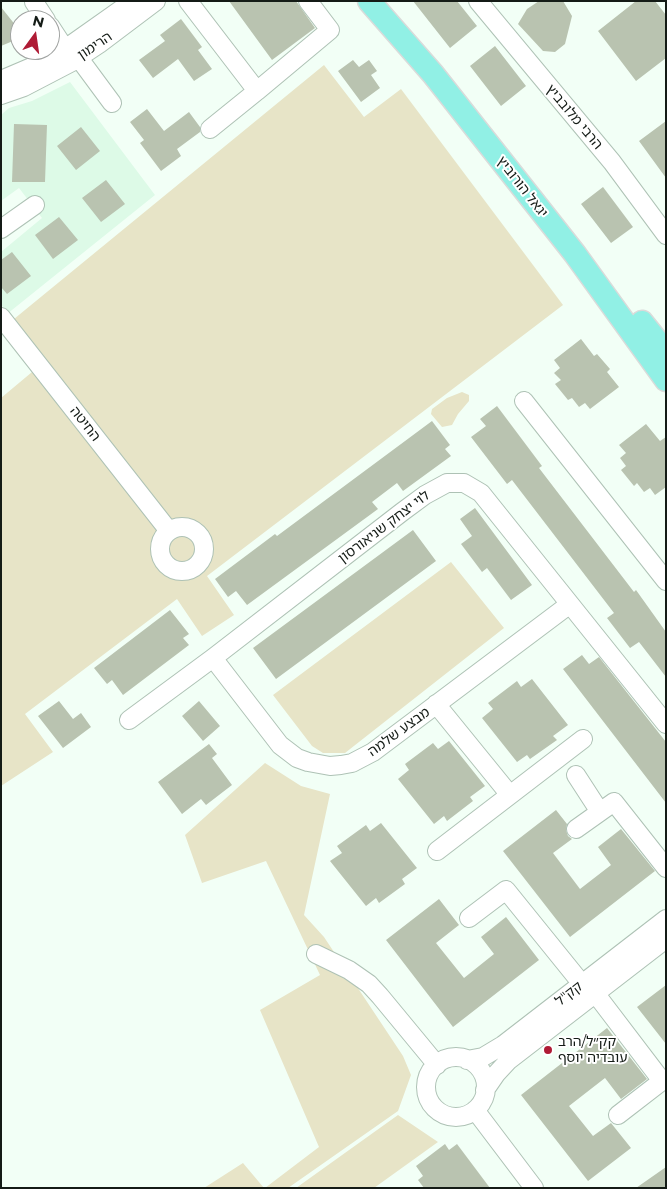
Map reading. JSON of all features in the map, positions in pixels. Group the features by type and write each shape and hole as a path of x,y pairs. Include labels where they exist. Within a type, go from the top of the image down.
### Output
{"main road":[{"name":"יגאל הורוביץ","path":"368,1 433,74 575,254 666,380"},
{"name":"יגאל הורוביץ","path":"386,1 666,352"}],"street":[{"name":"הרימון","path":"1,95 48,76 133,1"},
{"name":"הרימון","path":"1,80 41,63 72,53 156,1"},
{"path":"188,1 257,91"},
{"path":"210,129 330,30 308,1"},
{"name":"הרבי מלובביץ","path":"478,1 612,162 666,235"},
{"path":"60,38 112,103"},
{"path":"1,229 35,205"},
{"name":"החיטה","path":"1,317 169,531"},
{"path":"524,401 666,581"},
{"name":"לוי יצחק שניאורסון","path":"129,720 425,495 447,483 464,483 481,493 666,724"},
{"name":"מבצע שלמה","path":"213,658 280,745 297,758 319,764 341,765 363,758 570,604"},
{"path":"436,704 510,795"},
{"path":"437,851 583,739"},
{"path":"576,775 600,812"},
{"path":"576,829 614,802 666,868"},
{"path":"469,918 506,890 589,988 662,1081 618,1115"},
{"name":"קק\"ל","path":"485,1090 509,1060 666,919"},
{"name":"קק\"ל","path":"467,1060 479,1058 495,1050 666,939"},
{"path":"316,954 349,970 374,990 437,1065"},
{"path":"449,1058 467,1060 481,1072 485,1081 485,1090 481,1103 467,1115 455,1117 444,1115 433,1107 427,1096 426,1083 429,1075 437,1065 449,1058"},
{"path":"475,1110 534,1188"}],"shaded area":[{"path":"324,65 364,117 401,89 563,305 207,576 234,615 202,636 177,599 25,714 53,752 1,786 1,398 44,362 14,319"},
{"path":"70,82 155,195 7,314 1,304 1,252 42,218 19,188 1,201 1,115 9,108 32,101"},
{"path":"462,392 469,395 469,401 452,425 442,427 431,414 432,409 447,398"},
{"path":"451,562 504,628 345,753 323,753 312,746 273,695"},
{"path":"265,763 301,786 330,794 304,915 324,937 403,1056 411,1075 398,1111 288,1188 265,1188 319,1147 260,1010 320,975 266,861 202,883 185,835"},
{"path":"398,1115 438,1142 374,1188 296,1188"},
{"path":"243,1163 264,1188 204,1188"}],"building":[{"path":"229,1 296,1 315,28 272,60"},
{"path":"413,1 457,1 477,26 450,48"},
{"path":"539,1 563,1 572,16 565,44 555,52 543,51 518,24 527,9"},
{"path":"636,1 655,1 666,15 666,58 636,81 598,31"},
{"path":"1,7 10,18 10,42 1,46"},
{"path":"181,19 202,47 198,50 212,69 194,81 178,59 153,78 139,60 165,41 160,35"},
{"path":"495,46 526,86 501,106 470,66"},
{"path":"353,60 359,67 369,60 377,71 371,75 380,88 361,102 338,71"},
{"path":"147,109 164,131 189,112 200,127 200,132 177,149 181,156 161,171 140,143 144,140 130,122"},
{"path":"666,121 666,178 639,141"},
{"path":"14,124 47,125 45,182 12,182"},
{"path":"81,127 100,151 76,170 57,146"},
{"path":"106,180 125,204 101,222 82,198"},
{"path":"603,187 633,227 611,243 581,204"},
{"path":"59,217 78,240 53,259 35,235"},
{"path":"12,252 31,276 7,294 1,287 1,260"},
{"path":"581,339 594,356 597,354 610,369 607,372 619,387 590,409 585,403 579,407 572,398 568,400 555,384 561,380 554,373 560,368 554,360"},
{"path":"497,406 542,466 539,468 634,592 636,590 666,632 666,677 639,642 630,648 607,618 614,613 512,480 507,484 471,437 486,426 480,419"},
{"path":"432,421 450,445 445,449 451,456 403,491 397,483 372,502 378,509 247,605 236,591 228,597 215,579 275,534 277,536"},
{"path":"646,424 660,441 666,437 666,487 655,495 650,488 644,492 637,483 634,486 621,470 626,466 620,458 626,453 619,445"},
{"path":"475,508 532,585 511,600 487,568 482,572 461,544 472,536 460,519"},
{"path":"413,530 436,561 276,679 253,648"},
{"path":"170,610 189,634 183,638 189,645 123,695 112,680 107,684 94,668"},
{"path":"582,655 589,664 599,657 666,742 666,803 563,669"},
{"path":"532,679 568,725 553,736 557,740 530,759 527,755 517,762 482,718 493,709 488,703 517,681 521,687"},
{"path":"59,701 73,719 81,713 91,727 63,748 38,716"},
{"path":"199,701 220,726 203,741 182,716"},
{"path":"449,741 485,786 470,797 473,801 447,821 444,816 434,824 398,779 409,770 405,764 433,743 438,749"},
{"path":"209,744 217,754 212,758 232,785 206,805 201,799 182,814 158,782"},
{"path":"556,810 567,824 568,836 572,839 553,853 580,889 611,865 598,847 621,829 655,871 570,937 503,851"},
{"path":"381,823 417,868 402,879 405,884 379,903 376,898 366,906 330,861 342,853 337,846 366,825 370,831"},
{"path":"439,899 459,925 436,943 464,978 494,954 481,937 506,917 539,960 453,1027 386,940"},
{"path":"666,985 666,1044 637,1007"},
{"path":"607,1028 647,1079 621,1099 605,1078 569,1106 593,1136 611,1123 631,1148 588,1181 521,1095"},
{"path":"445,1144 449,1150 457,1144 490,1188 424,1188 418,1180 423,1176 416,1166"},
{"path":"666,1167 666,1188 636,1188"}],"place":[{"name":"קק״ל/הרב עובדיה יוסף","path":"548,1050"}]}
